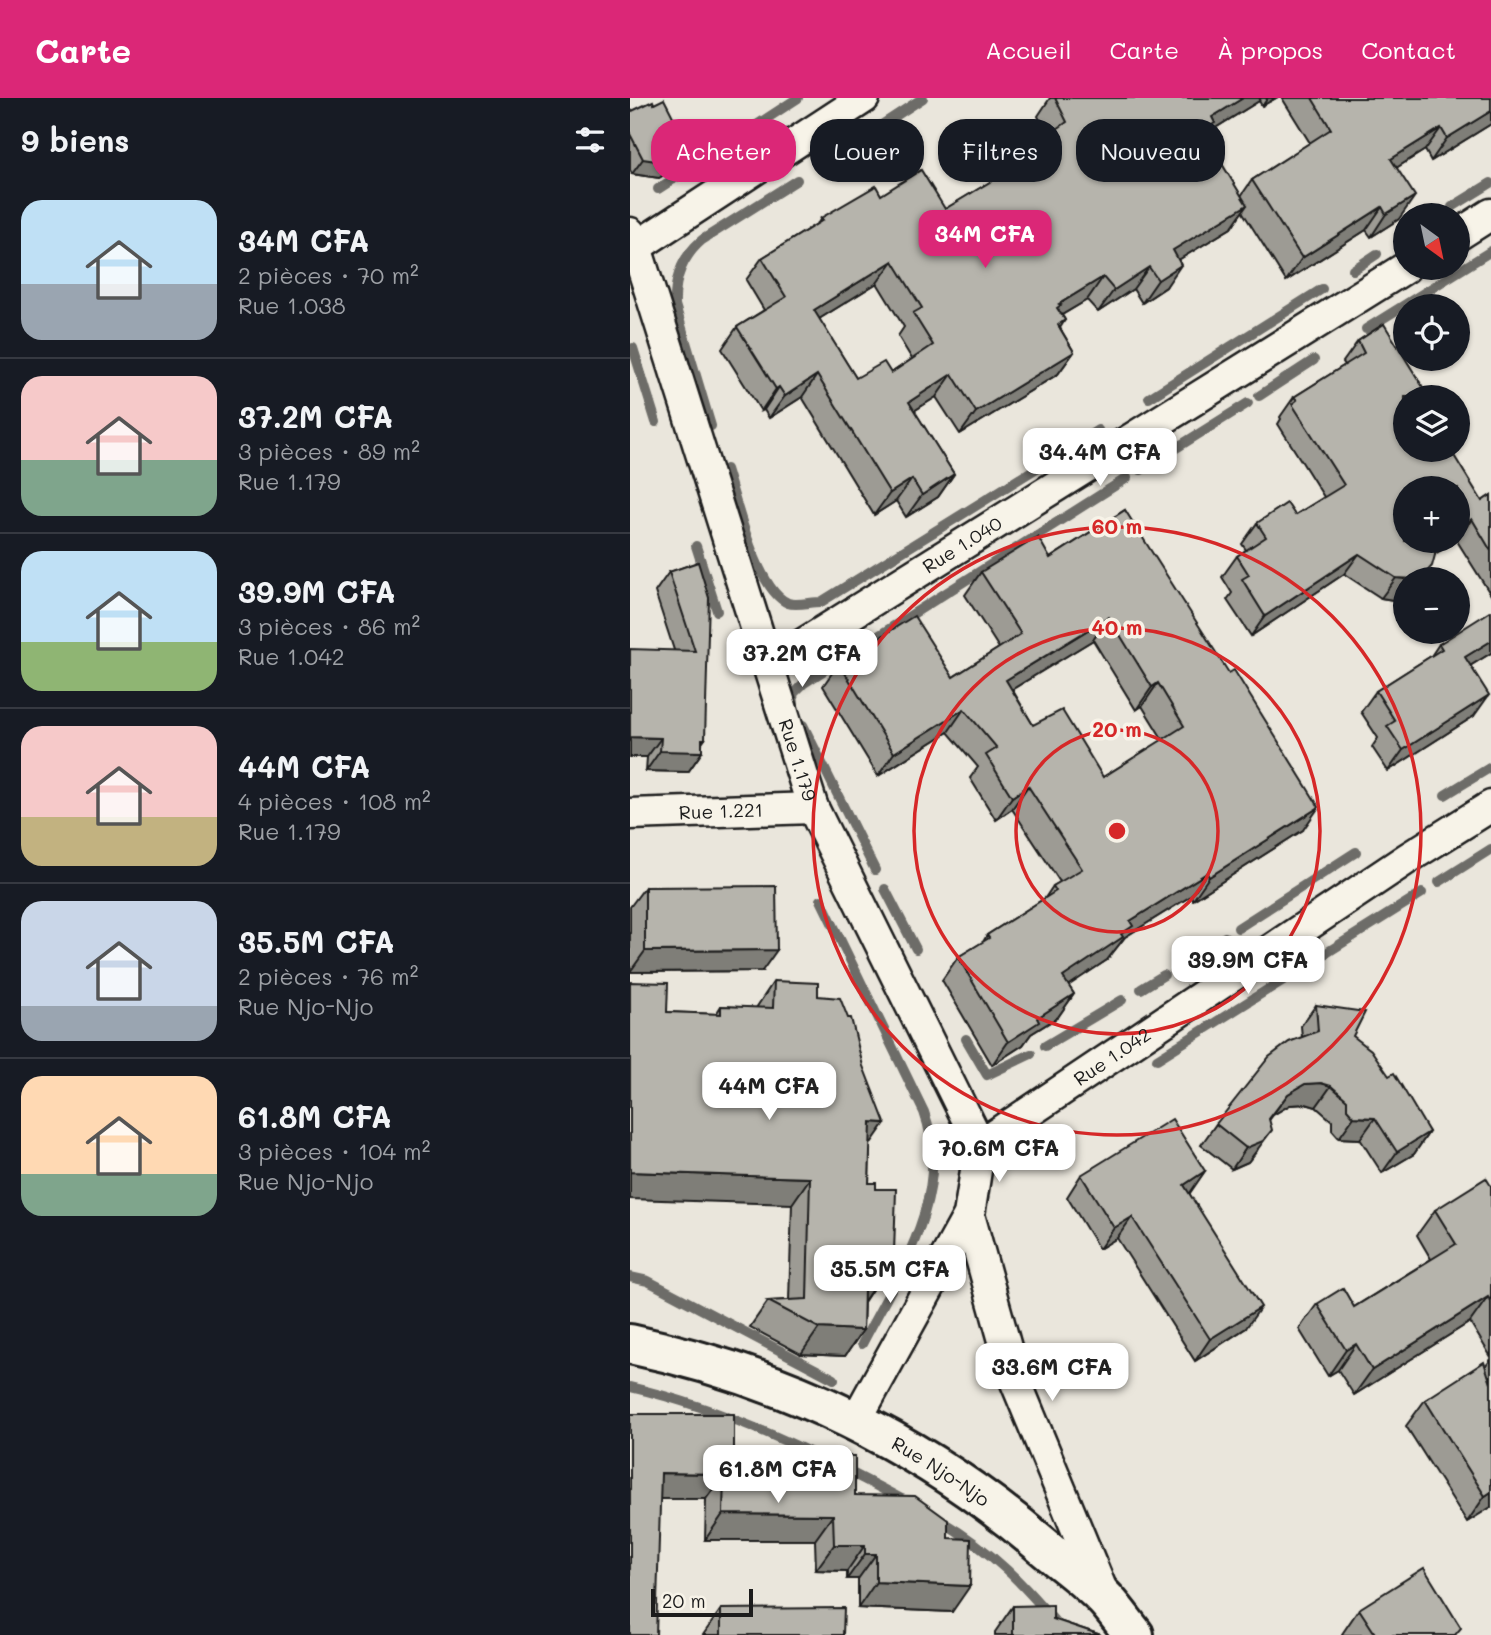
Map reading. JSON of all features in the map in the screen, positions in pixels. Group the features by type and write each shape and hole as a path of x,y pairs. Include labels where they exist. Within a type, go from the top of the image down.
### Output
{"main road":[{"name":"Rue Njo-Njo","path":"630,1344 683,1355 770,1383 856,1420 944,1472 1002,1511 1106,1600 1134,1635"}],"street":[{"path":"633,240 863,98"},
{"path":"1470,227 1491,214"},
{"name":"Rue 1.179","path":"633,240 813,808 979,1146"},
{"name":"Rue 1.040","path":"768,666 1393,275"},
{"name":"Rue 1.042","path":"979,1146 1408,858 1491,806"},
{"name":"Rue 1.221","path":"630,814 813,808"},
{"path":"856,1420 969,1216 979,1146"},
{"path":"969,1216 1015,1380 1106,1600"}],"building":[{"path":"1055,98 1243,98 1212,117 1213,119 1076,119 1076,182 1225,182 1225,169 1247,205 1173,250 1181,265 1158,280 1149,267 1114,290 1103,277 1059,304 1061,305 1057,308 1065,320 1058,325 1074,352 976,412 952,374 909,402 954,474 922,495 912,479 890,493 817,375 785,396 779,387 776,389 737,327 786,297 762,258 823,220 821,218 876,186 881,195 902,182 924,182 924,175 945,209 990,182 1062,182 1062,125 1067,122","holes":["893,261 922,308 913,313 933,345 891,373 884,362 856,378 814,310"]},
{"path":"1312,98 1491,98 1491,111 1447,138 1441,128 1391,159 1415,196 1404,203 1393,203 1393,210 1386,214 1382,207 1302,258 1252,180 1331,129"},
{"path":"664,99 674,119 651,119 651,160 643,159 630,134 630,112 653,101 654,104"},
{"path":"1384,324 1393,339 1393,371 1413,371 1422,385 1393,385 1393,462 1458,462 1467,476 1393,476 1393,553 1435,553 1431,567 1393,567 1393,576 1359,554 1265,616 1242,579 1249,575 1237,556 1266,537 1257,523 1287,503 1295,515 1344,485 1292,404 1297,400 1294,397 1364,353 1358,341"},
{"path":"1470,482 1482,501 1491,495 1491,551 1472,519 1470,520"},
{"path":"1125,510 1229,673 1234,670 1319,807 1209,877 1207,873 1130,921 1133,926 1121,934 1123,937 1063,977 1074,994 1037,1018 1039,1022 1008,1042 958,957 1056,891 1053,886 1082,869 1028,786 1012,797 986,755 997,748 964,709 894,753 839,663 914,616 953,677 1021,634 981,572 1038,537 1050,558","holes":["1109,617 1152,687 1158,683 1184,726 1103,777 1062,710 1033,725 1006,680"]},
{"path":"698,562 709,598 705,739 702,739 702,752 660,751 661,738 630,737 630,649 695,651 669,572"},
{"path":"1491,611 1491,641 1465,657 1489,695 1403,750 1387,726 1395,721 1376,691 1442,649 1439,644 1470,644 1470,624"},
{"path":"776,886 777,950 645,951 645,887"},
{"path":"774,981 818,983 818,996 840,998 848,1018 851,1018 863,1066 885,1123 871,1122 869,1183 876,1183 876,1189 896,1189 894,1253 874,1253 873,1288 864,1288 863,1330 819,1328 768,1301 807,1299 810,1178 630,1172 630,982 668,983 667,1012 721,1014 721,1006 773,1008"},
{"path":"1316,1005 1365,1012 1353,1036 1371,1050 1389,1076 1394,1073 1429,1132 1397,1152 1375,1118 1354,1117 1347,1109 1347,1100 1331,1086 1321,1083 1305,1084 1288,1094 1269,1119 1272,1130 1263,1141 1246,1148 1216,1124 1269,1057 1289,1042 1318,1031"},
{"path":"1172,1119 1205,1171 1184,1185 1261,1307 1210,1339 1132,1217 1114,1228 1081,1175"},
{"path":"1486,1178 1491,1186 1491,1302 1488,1297 1372,1370 1356,1344 1346,1350 1317,1304 1343,1288 1354,1307 1456,1244 1435,1210"},
{"path":"1484,1362 1491,1384 1491,1492 1485,1496 1425,1400"},
{"path":"630,1414 734,1414 734,1456 855,1456 855,1495 915,1496 948,1520 948,1538 971,1539 970,1586 876,1582 876,1554 865,1554 865,1545 834,1545 833,1515 723,1514 724,1474 661,1473 656,1635 630,1635"},
{"path":"1424,1568 1461,1628 1455,1635 1376,1635 1359,1609"},
{"path":"1053,1605 1053,1619 1101,1635 1013,1635 1013,1606"},
{"path":"844,1608 843,1635 721,1635 721,1609"}],"waterway":[{"path":"766,119 798,98"},
{"path":"891,119 923,98"},
{"path":"711,426 675,305 676,286 681,269 689,254 702,240 797,180"},
{"path":"658,189 669,182"},
{"path":"1458,203 1491,183"},
{"path":"1366,329 1491,251"},
{"path":"1353,270 1377,254"},
{"path":"1149,398 1322,289"},
{"path":"633,348 656,422"},
{"path":"1259,396 1314,360"},
{"path":"1141,470 1248,403"},
{"path":"726,469 749,543 767,581 777,595 788,603 821,602 1098,430"},
{"path":"794,704 793,694 804,683 1127,478"},
{"path":"696,546 717,611"},
{"path":"803,725 875,870"},
{"path":"1445,795 1491,767"},
{"path":"1439,882 1491,849"},
{"path":"1238,928 1356,852"},
{"path":"885,889 916,949"},
{"path":"1157,1059 1422,893"},
{"path":"821,900 924,1112 931,1143 932,1173 918,1232 862,1344"},
{"path":"1180,965 1225,937"},
{"path":"1141,989 1164,975"},
{"path":"1045,1046 1122,1000"},
{"path":"966,1039 987,1075 1031,1054"},
{"path":"630,1277 648,1281 834,1379"},
{"path":"630,1387 703,1408 772,1435 907,1502"},
{"path":"936,1518 975,1543 1007,1570 1066,1635"}]}
